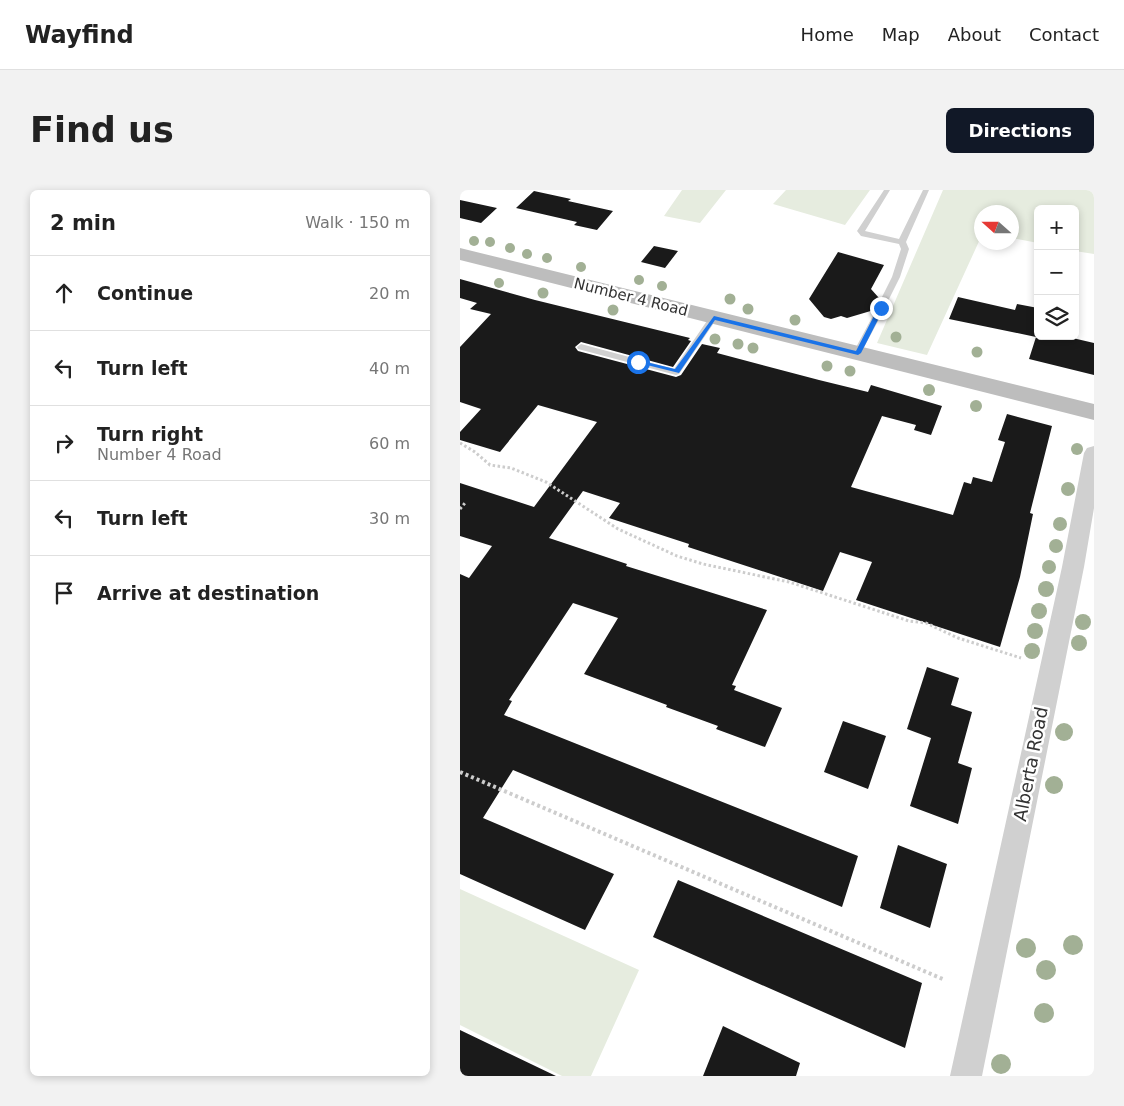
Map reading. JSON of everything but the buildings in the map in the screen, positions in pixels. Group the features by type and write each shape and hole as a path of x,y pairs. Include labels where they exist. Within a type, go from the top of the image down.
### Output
{"main road":[{"name":"Number 4 Road","path":"460,254 1094,412"}],"street":[{"name":"Alberta Road","path":"966,1076 1094,453"}],"lane":[{"path":"887,190 861,231 864,234 902,242"},
{"path":"858,353 896,276 905,249 902,242 926,190"},
{"path":"580,347 676,372 714,317"}],"path":[{"path":"460,443 475,452 490,466 511,468 546,482 618,529 677,556 703,564 789,582 910,620 934,625 947,635 1020,658"},
{"path":"460,509 465,502"},
{"path":"460,772 945,980"}],"shaded area":[{"path":"682,190 726,190 700,223 664,216"},
{"path":"786,190 870,190 845,225 773,204"},
{"path":"943,190 1094,190 1094,254 1079,252 1079,205 1034,205 1034,242 1019,239 1019,205 974,205 975,250 927,355 877,343"},
{"path":"460,889 639,970 591,1076 562,1076 460,1025"}],"route":[{"path":"638,362 676,372 714,317 858,353 881,308"}]}
